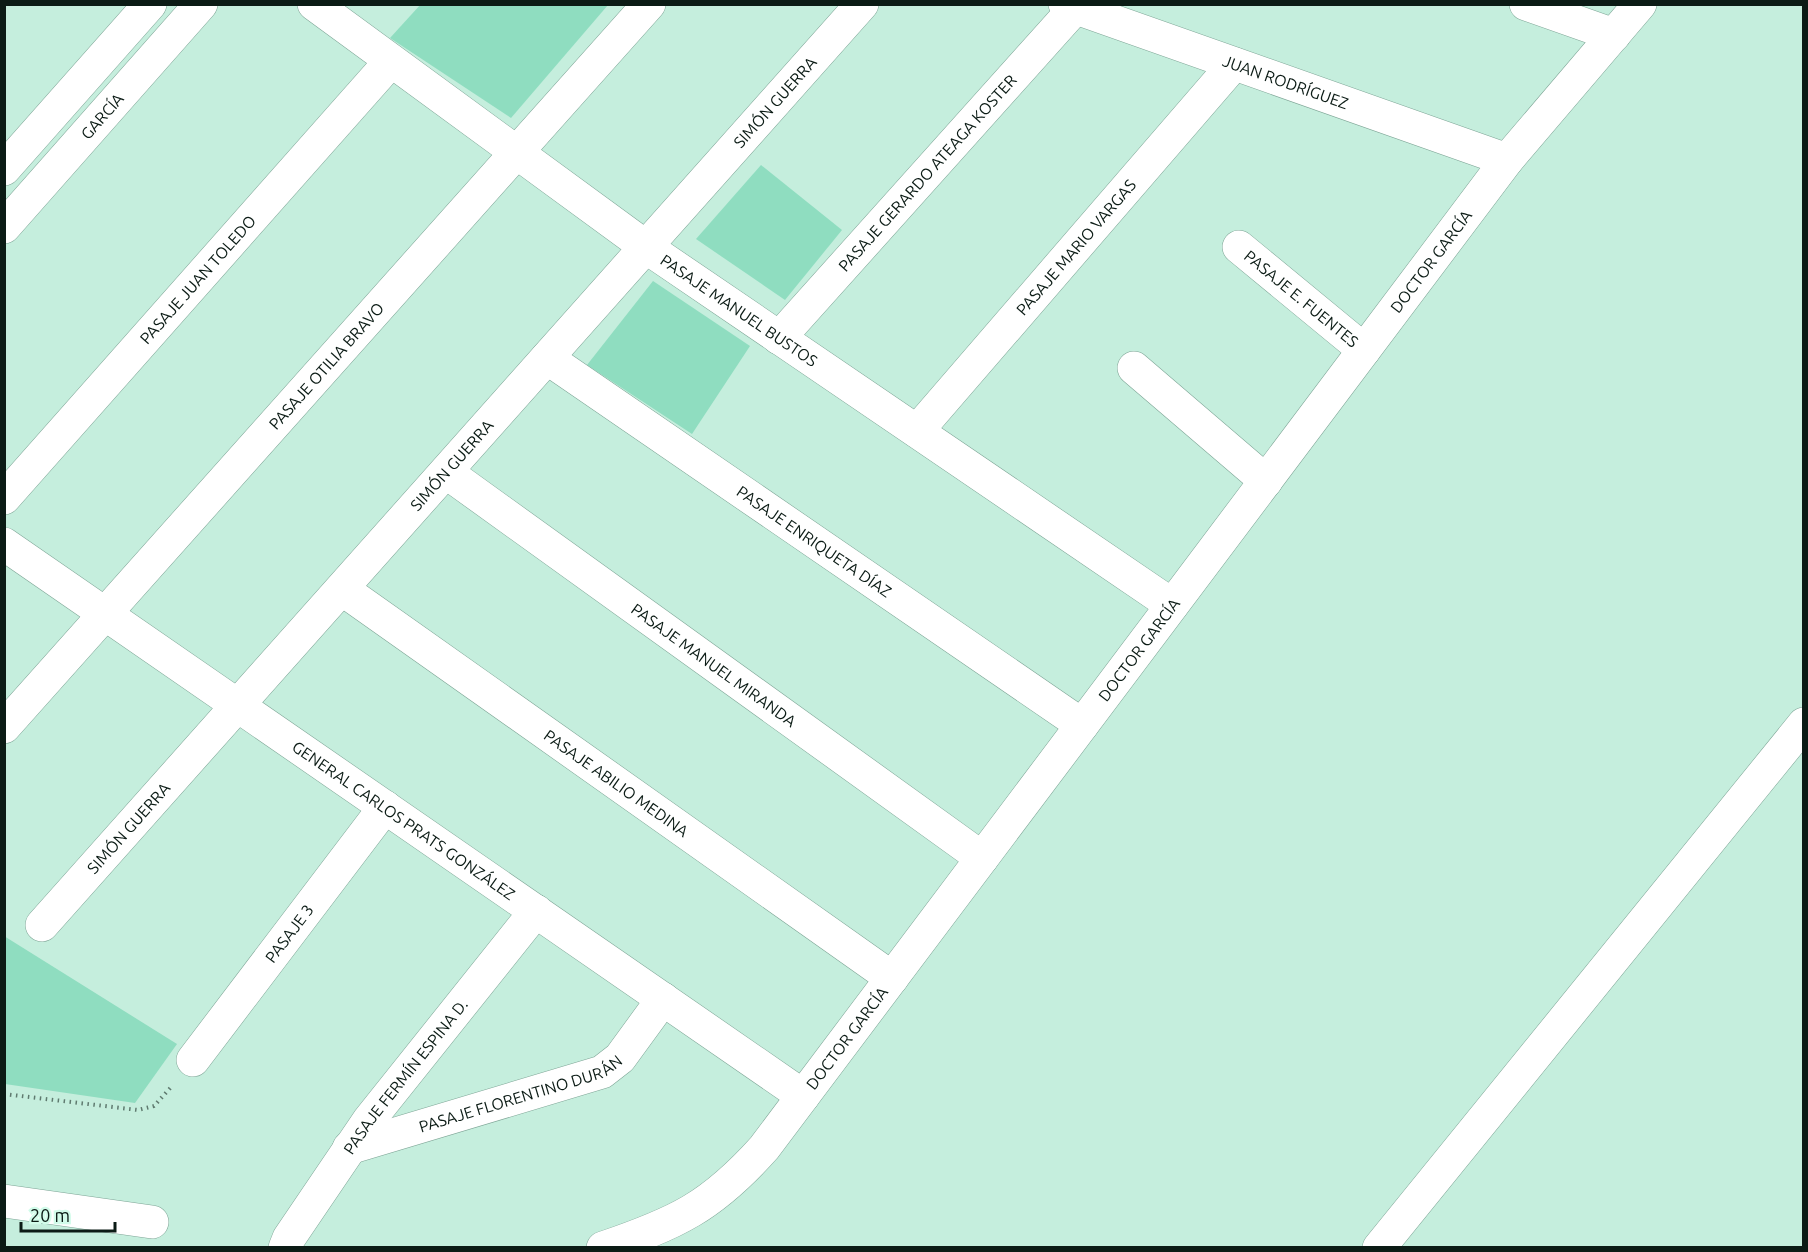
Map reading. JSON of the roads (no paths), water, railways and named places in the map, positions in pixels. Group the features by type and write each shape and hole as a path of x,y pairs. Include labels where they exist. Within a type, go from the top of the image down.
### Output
{"street":[{"path":"4,169 150,4"},
{"name":"GARCÍA","path":"4,227 201,4"},
{"name":"PASAJE MANUEL BUSTOS","path":"314,4 646,248 1172,605"},
{"name":"PASAJE OTILIA BRAVO","path":"4,727 649,4"},
{"name":"SIMÓN GUERRA","path":"42,925 862,4"},
{"path":"1526,4 1614,35"},
{"name":"DOCTOR GARCÍA","path":"603,1248 651,1240 715,1196 764,1148 1507,160 1640,4"},
{"name":"JUAN RODRÍGUEZ","path":"1070,6 1507,160"},
{"name":"PASAJE GERARDO ATEAGA KOSTER","path":"779,338 1070,6"},
{"name":"PASAJE JUAN TOLEDO","path":"4,498 391,61"},
{"name":"PASAJE MARIO VARGAS","path":"917,431 1234,64"},
{"name":"PASAJE E. FUENTES","path":"1239,247 1364,350"},
{"name":"PASAJE ENRIQUETA DÍAZ","path":"547,358 1082,725"},
{"path":"1134,368 1266,481"},
{"name":"PASAJE MANUEL MIRANDA","path":"446,472 982,858"},
{"name":"GENERAL CARLOS PRATS GONZÁLEZ","path":"4,544 803,1096"},
{"name":"PASAJE ABILIO MEDINA","path":"342,589 892,978"},
{"path":"1388,1244 1803,724"},
{"name":"PASAJE 3","path":"193,1060 385,807"},
{"name":"PASAJE FERMÍN ESPINA D.","path":"285,1248 289,1238 369,1120 536,911"},
{"name":"PASAJE FLORENTINO DURÁN","path":"349,1148 602,1072 620,1058 663,999"},
{"path":"4,1201 152,1222"}]}
